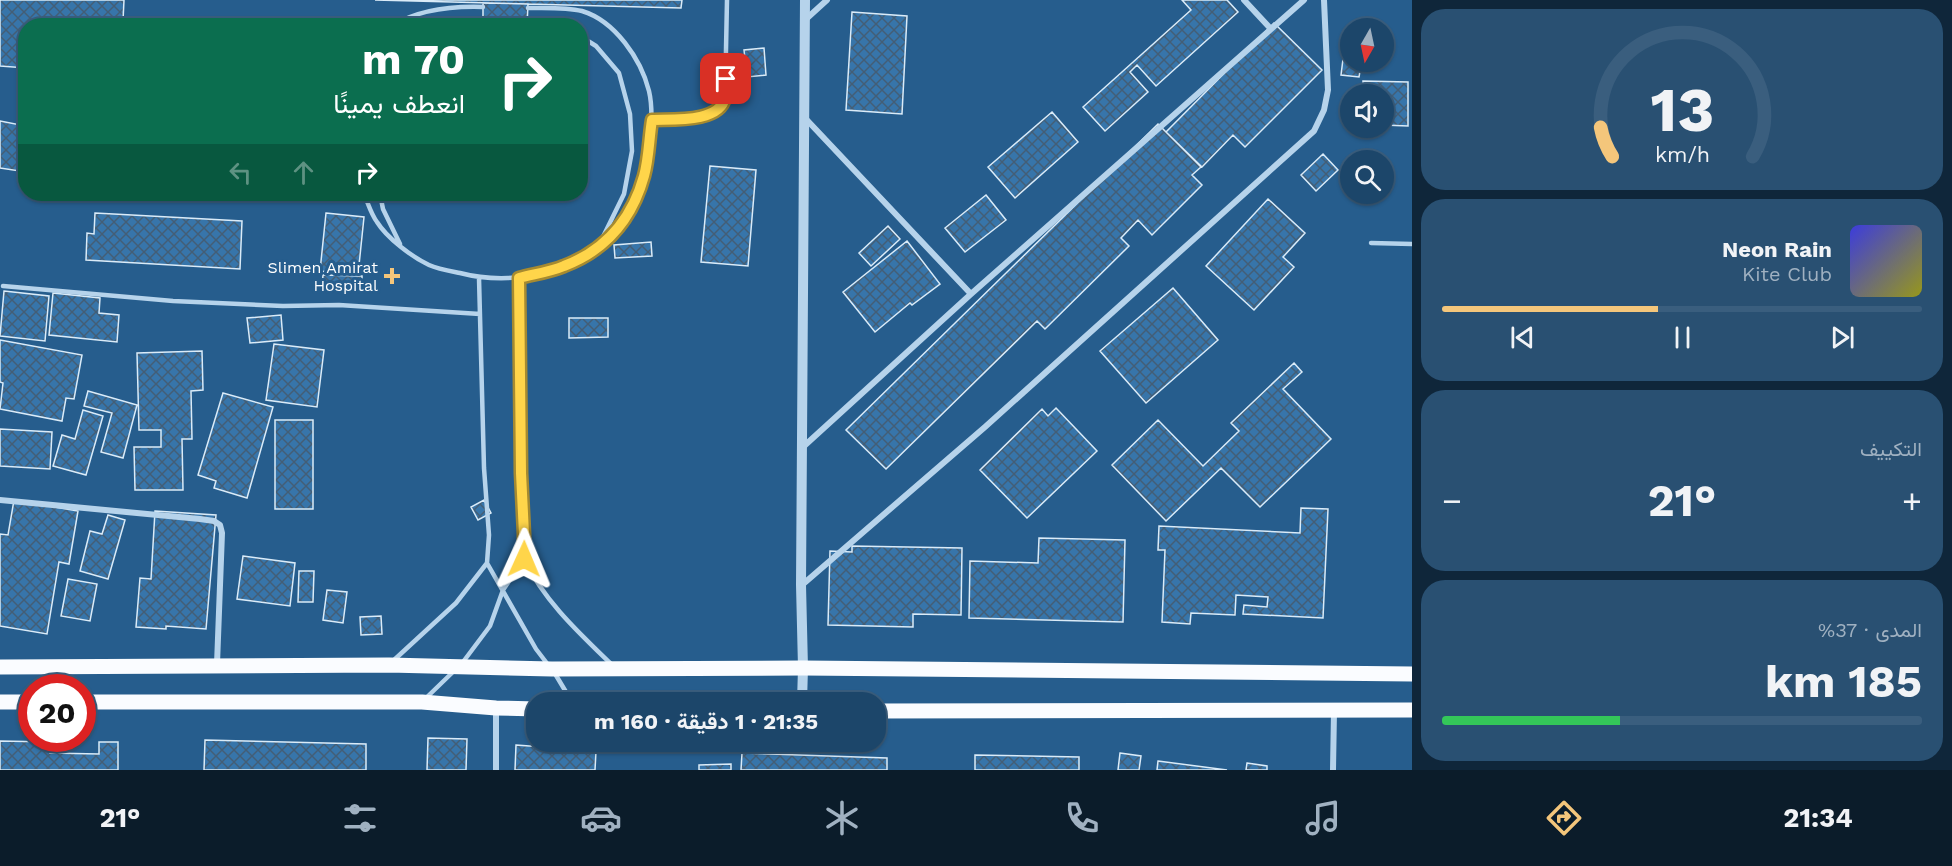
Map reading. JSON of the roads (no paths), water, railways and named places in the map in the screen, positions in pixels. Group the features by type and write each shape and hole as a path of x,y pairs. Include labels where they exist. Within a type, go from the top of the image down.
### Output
{"main road":[{"path":"0,667 389,665 552,669 804,668 1412,674"},
{"path":"0,702 18,702"},
{"path":"96,702 422,702 526,709"},
{"path":"0,713 18,705"},
{"path":"886,711 1412,710"}],"street":[{"path":"803,692 801,585 805,0"},
{"path":"805,20 827,0"},
{"path":"1245,0 1270,28"},
{"path":"803,447 971,294 1304,0"},
{"path":"801,585 994,419 1314,131 1324,110 1328,90 1324,0"},
{"path":"803,116 971,294"},
{"path":"0,500 200,519 214,521 220,525 222,532 217,665"},
{"path":"496,708 496,770"},
{"path":"1333,770 1334,709"}],"lane":[{"path":"652,120 705,117 722,105 725,99 727,0"},
{"path":"410,18 426,11 467,6 483,7"},
{"path":"367,201 377,223 402,249 430,266 478,278 519,278 563,267 596,250 614,232 631,210 644,175 652,120 649,92 635,56 610,25 582,11 528,8"},
{"path":"588,41 596,46 619,74 630,114 632,151 624,194 596,250"},
{"path":"381,201 402,249"},
{"path":"1371,243 1412,244"},
{"path":"389,665 456,603 487,563 489,535 484,468 478,278"},
{"path":"519,278 524,559 534,581 551,604 616,669"},
{"path":"3,286 173,301 339,306 480,314"},
{"path":"422,702 457,668 490,626 503,590 524,559"},
{"path":"487,563 536,649 566,692"}],"place":[{"name":"Slimen Amirat Hospital","path":"392,276"}]}
